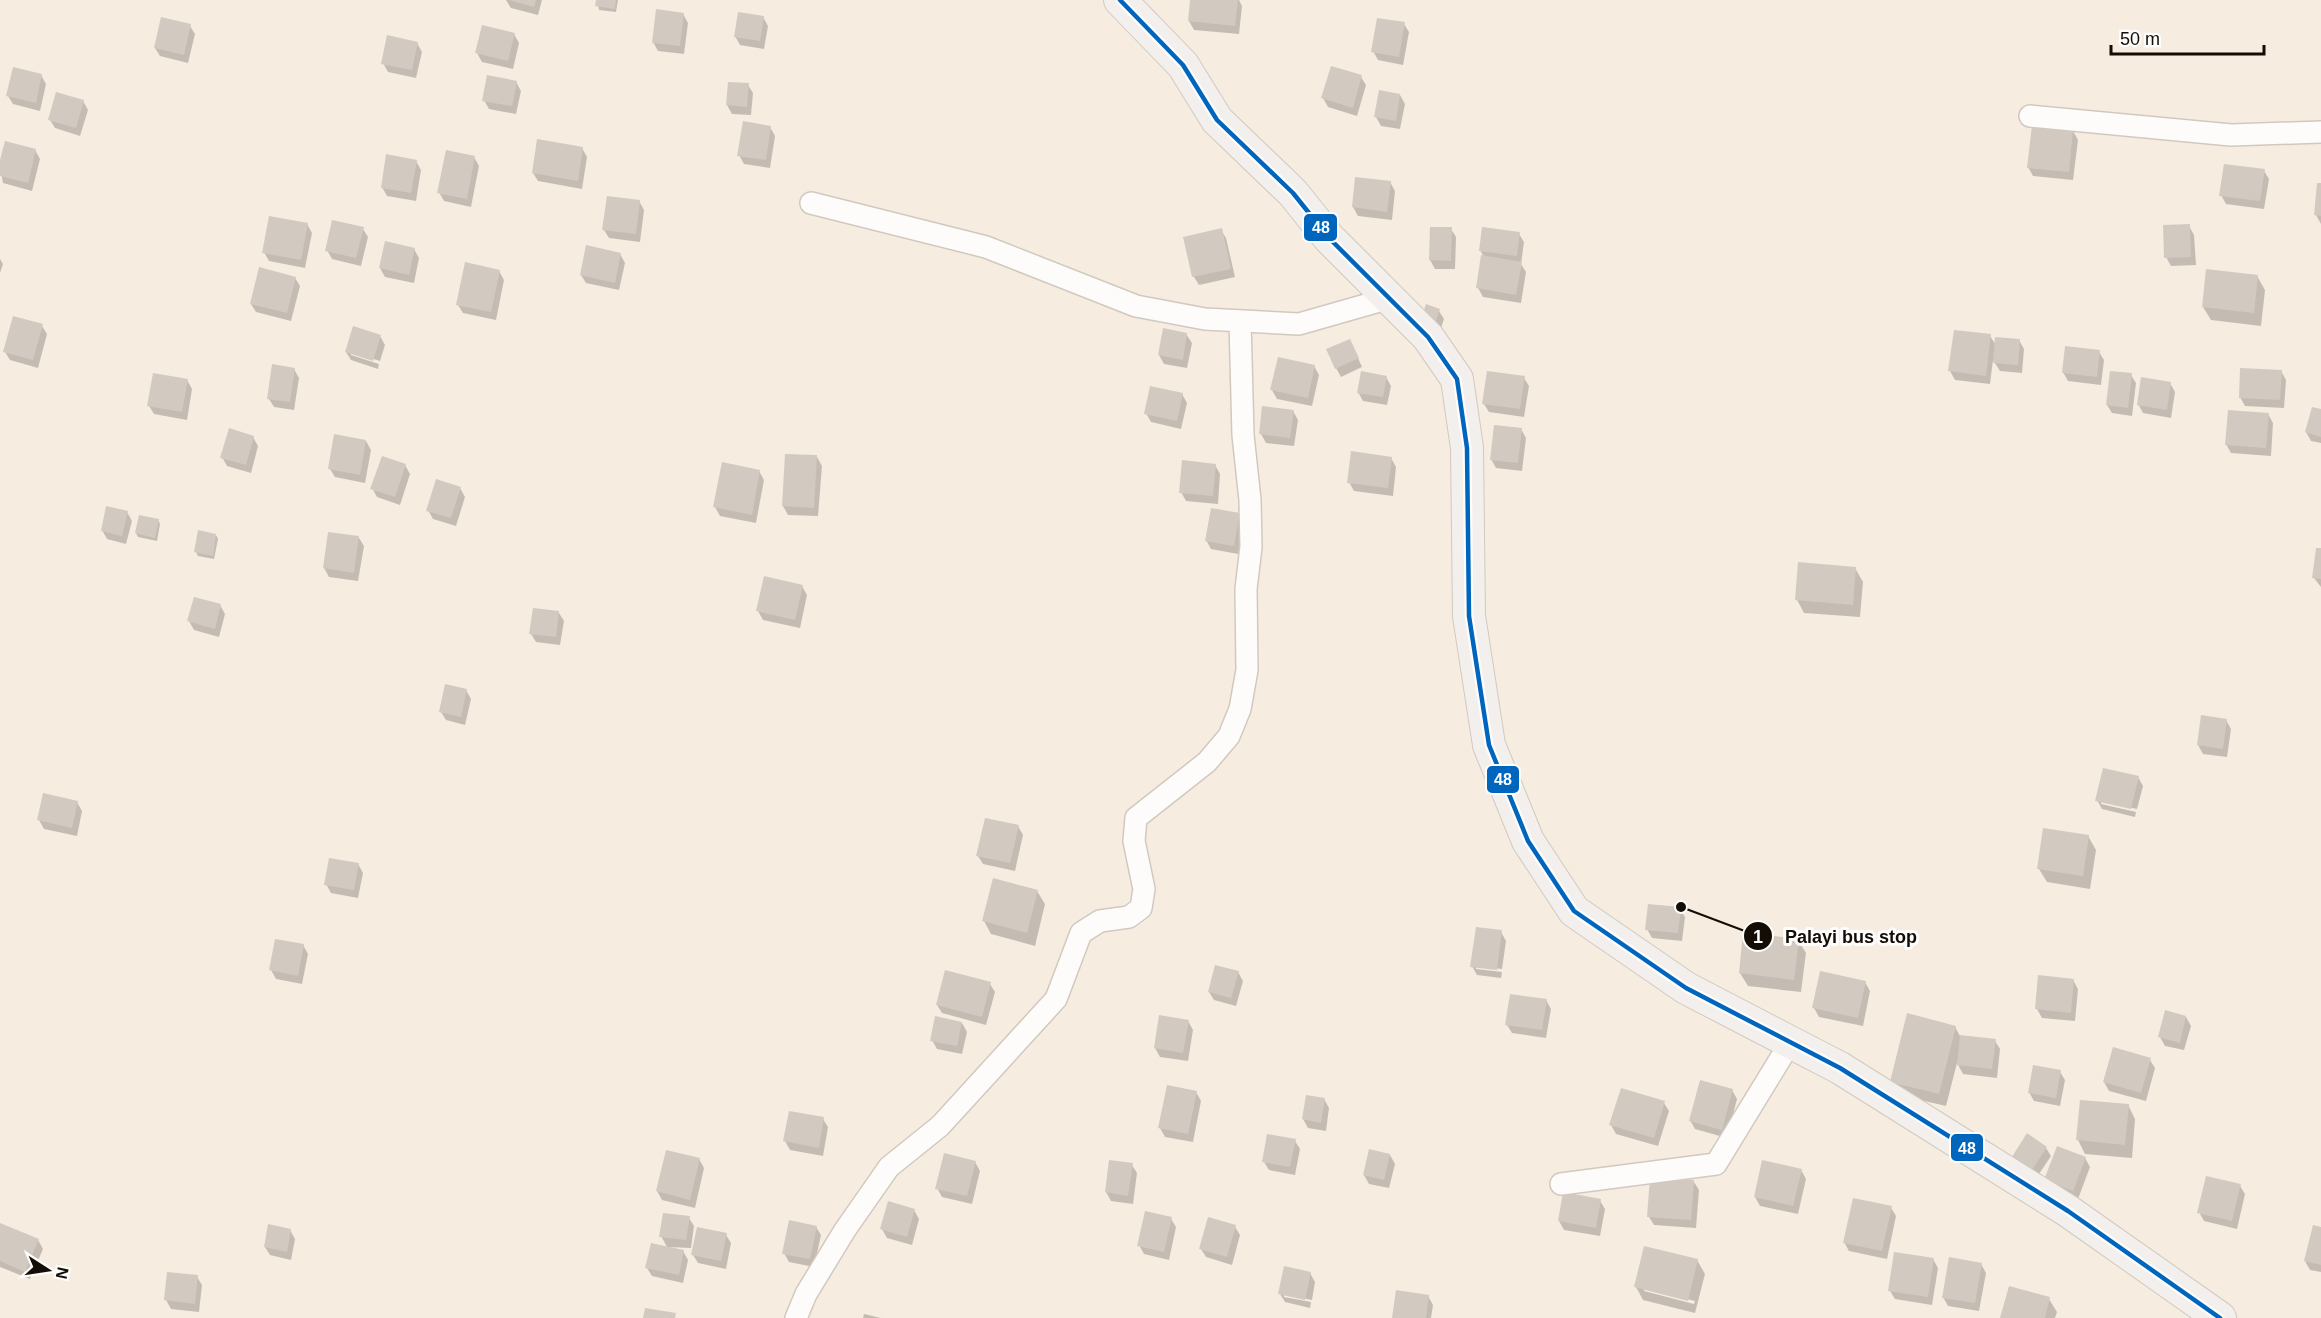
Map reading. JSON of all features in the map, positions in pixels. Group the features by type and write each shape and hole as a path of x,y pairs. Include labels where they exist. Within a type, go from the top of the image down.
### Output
{"main road":[{"path":"1120,0 1183,65 1217,120 1293,193 1329,238 1428,337 1457,379 1467,448 1469,616 1489,745 1528,841 1574,911 1686,988 1840,1068 2068,1211 2220,1318"}],"street":[{"path":"2030,116 2231,135 2321,132"},
{"path":"811,203 986,247 1136,306 1205,319 1299,324 1390,298"},
{"path":"796,1318 806,1294 845,1230 889,1167 940,1126 1056,999 1081,933 1100,921 1129,917 1141,908 1144,889 1134,841 1136,818 1207,762 1229,736 1240,709 1247,670 1246,589 1251,547 1251,500 1243,435 1240,321"},
{"path":"1561,1184 1716,1164 1790,1042"}],"building":[{"path":"509,0 536,0 534,7"},
{"path":"596,0 616,0 615,9 595,6"},
{"path":"1190,0 1238,0 1235,26 1188,21"},
{"path":"656,9 684,13 680,46 652,43"},
{"path":"738,12 764,16 760,41 734,37"},
{"path":"161,17 191,24 184,55 154,48"},
{"path":"1377,18 1405,22 1399,57 1371,52"},
{"path":"482,25 515,33 508,61 475,53"},
{"path":"387,35 418,42 412,70 381,64"},
{"path":"1331,66 1362,75 1353,108 1321,98"},
{"path":"13,67 42,74 36,103 6,96"},
{"path":"487,75 517,81 512,106 482,101"},
{"path":"728,82 749,83 747,107 726,105"},
{"path":"1379,90 1400,94 1396,121 1374,117"},
{"path":"56,92 84,100 76,128 48,120"},
{"path":"743,121 771,126 766,160 737,156"},
{"path":"2032,125 2073,130 2069,172 2027,168"},
{"path":"537,139 583,147 578,181 532,173"},
{"path":"5,141 36,149 28,183 0,176 0,160"},
{"path":"446,150 475,156 467,199 437,193"},
{"path":"386,154 417,160 411,193 381,188"},
{"path":"2224,164 2265,169 2260,201 2219,196"},
{"path":"1355,177 1391,181 1387,212 1352,207"},
{"path":"2317,183 2321,183 2321,216 2314,215"},
{"path":"607,196 640,200 636,234 602,230"},
{"path":"269,216 308,223 301,260 262,253"},
{"path":"332,220 364,227 356,258 325,251"},
{"path":"2190,224 2191,257 2164,258 2163,225"},
{"path":"1430,227 1452,227 1451,261 1429,260"},
{"path":"1482,227 1520,232 1517,256 1479,251"},
{"path":"1222,228 1231,269 1192,277 1183,237"},
{"path":"385,241 415,248 409,275 379,268"},
{"path":"586,245 621,253 615,283 580,275"},
{"path":"1481,255 1522,262 1516,295 1476,288"},
{"path":"465,262 500,270 491,312 456,305"},
{"path":"259,267 296,277 287,313 250,304"},
{"path":"2206,269 2258,275 2254,313 2202,307"},
{"path":"1426,304 1440,309 1433,329 1419,324"},
{"path":"13,316 43,324 33,360 3,352"},
{"path":"353,326 381,335 373,361 345,352"},
{"path":"1163,328 1187,333 1183,360 1158,355"},
{"path":"1954,330 1991,334 1986,376 1948,371"},
{"path":"1995,337 2020,339 2018,365 1993,363"},
{"path":"1350,339 1359,358 1335,369 1326,349"},
{"path":"2065,346 2100,350 2097,377 2062,373"},
{"path":"1278,357 1315,365 1308,398 1270,390"},
{"path":"272,364 295,368 290,402 267,399"},
{"path":"2240,368 2282,370 2280,400 2239,398"},
{"path":"1361,371 1387,376 1383,397 1357,393"},
{"path":"1487,371 1525,376 1520,409 1482,404"},
{"path":"2110,371 2132,373 2128,408 2106,405"},
{"path":"153,373 188,379 182,412 147,406"},
{"path":"2141,377 2171,382 2167,410 2137,405"},
{"path":"1150,386 1183,393 1177,421 1144,414"},
{"path":"1262,406 1294,410 1290,438 1259,434"},
{"path":"2312,407 2321,409 2321,437 2305,432"},
{"path":"2228,410 2269,413 2266,448 2225,445"},
{"path":"1494,425 1522,428 1518,463 1490,460"},
{"path":"229,428 254,436 246,465 220,458"},
{"path":"334,434 366,440 360,475 328,469"},
{"path":"1351,451 1392,457 1388,488 1347,483"},
{"path":"785,454 817,455 814,508 782,506"},
{"path":"382,456 406,464 395,497 370,489"},
{"path":"1182,460 1216,464 1213,496 1179,493"},
{"path":"722,462 760,470 752,515 713,507"},
{"path":"436,479 461,487 451,518 426,511"},
{"path":"106,506 128,511 122,536 101,531"},
{"path":"1211,508 1240,513 1234,546 1205,541"},
{"path":"139,515 159,519 155,538 135,533"},
{"path":"198,530 216,534 213,556 194,552"},
{"path":"328,532 359,536 354,573 323,568"},
{"path":"2316,548 2321,548 2321,579 2312,578"},
{"path":"1798,562 1856,567 1853,605 1795,600"},
{"path":"764,576 803,585 795,620 756,611"},
{"path":"194,597 221,604 215,629 187,621"},
{"path":"533,608 559,611 556,637 529,634"},
{"path":"445,684 467,689 461,717 439,712"},
{"path":"2201,715 2227,719 2223,749 2197,745"},
{"path":"2103,768 2139,776 2131,809 2095,801"},
{"path":"43,793 78,801 72,828 37,820"},
{"path":"985,818 1019,825 1010,863 976,856"},
{"path":"2043,828 2089,835 2083,876 2037,869"},
{"path":"329,858 359,863 354,890 324,885"},
{"path":"993,878 1038,890 1027,933 982,921"},
{"path":"1648,904 1681,907 1678,933 1645,930"},
{"path":"1476,927 1502,930 1497,970 1470,967"},
{"path":"1743,932 1799,939 1794,980 1739,973"},
{"path":"275,939 304,944 298,976 269,970"},
{"path":"1215,965 1239,971 1231,998 1208,992"},
{"path":"945,970 991,982 982,1017 936,1005"},
{"path":"1820,971 1866,981 1858,1018 1812,1008"},
{"path":"2038,975 2074,979 2071,1013 2035,1009"},
{"path":"1510,994 1547,999 1542,1030 1505,1025"},
{"path":"2165,1010 2186,1016 2180,1043 2158,1037"},
{"path":"1907,1013 1956,1026 1939,1094 1890,1082"},
{"path":"1159,1015 1189,1020 1183,1053 1154,1048"},
{"path":"935,1016 962,1022 957,1046 930,1041"},
{"path":"1960,1035 1996,1039 1992,1069 1957,1065"},
{"path":"2113,1047 2151,1058 2141,1093 2103,1082"},
{"path":"2033,1065 2061,1070 2056,1098 2028,1093"},
{"path":"1700,1080 1733,1089 1722,1130 1689,1121"},
{"path":"1167,1085 1197,1091 1188,1134 1158,1128"},
{"path":"1621,1088 1665,1101 1654,1138 1609,1125"},
{"path":"1306,1095 1325,1098 1321,1123 1302,1119"},
{"path":"2080,1100 2129,1104 2125,1145 2076,1140"},
{"path":"789,1111 824,1117 819,1148 783,1141"},
{"path":"2027,1133 2047,1147 2030,1173 2010,1160"},
{"path":"1267,1134 1296,1139 1290,1167 1262,1162"},
{"path":"2057,1146 2086,1157 2073,1191 2044,1180"},
{"path":"1369,1149 1390,1154 1384,1180 1363,1175"},
{"path":"666,1150 700,1158 690,1200 656,1191"},
{"path":"944,1153 976,1161 967,1196 935,1189"},
{"path":"1109,1160 1133,1163 1128,1196 1105,1192"},
{"path":"1762,1160 1802,1169 1793,1206 1754,1197"},
{"path":"2206,1176 2241,1184 2232,1221 2197,1213"},
{"path":"1650,1177 1694,1180 1691,1220 1647,1217"},
{"path":"1563,1192 1601,1199 1596,1228 1558,1221"},
{"path":"1853,1198 1892,1206 1882,1251 1843,1243"},
{"path":"888,1201 915,1209 907,1237 880,1229"},
{"path":"1145,1211 1172,1217 1164,1252 1137,1246"},
{"path":"663,1213 690,1216 686,1240 659,1237"},
{"path":"1208,1217 1236,1225 1227,1257 1199,1249"},
{"path":"789,1220 817,1226 810,1259 782,1254"},
{"path":"0,1223 39,1239 25,1272 0,1261"},
{"path":"268,1224 291,1229 287,1252 264,1247"},
{"path":"2313,1225 2321,1227 2321,1265 2304,1261"},
{"path":"697,1227 727,1233 721,1261 691,1255"},
{"path":"651,1243 684,1250 679,1275 645,1268"},
{"path":"1644,1246 1698,1259 1688,1301 1634,1287"},
{"path":"1894,1252 1934,1258 1928,1297 1888,1291"},
{"path":"1949,1257 1982,1263 1975,1303 1942,1298"},
{"path":"1284,1266 1311,1272 1305,1300 1278,1294"},
{"path":"167,1272 198,1275 195,1304 164,1300"},
{"path":"2009,1286 2050,1297 2045,1318 2000,1318"},
{"path":"1396,1290 1429,1295 1426,1318 1392,1318"},
{"path":"645,1308 676,1313 675,1318 643,1318"}],"transit line":[{"name":"48","path":"1120,0 1183,65 1217,120 1293,193 1329,238 1428,337 1457,379 1467,448 1469,616 1489,745 1528,841 1574,911 1686,988 1840,1068 2068,1211 2220,1318"}],"place":[{"name":"Palayi bus stop","path":"1681,907"}]}
